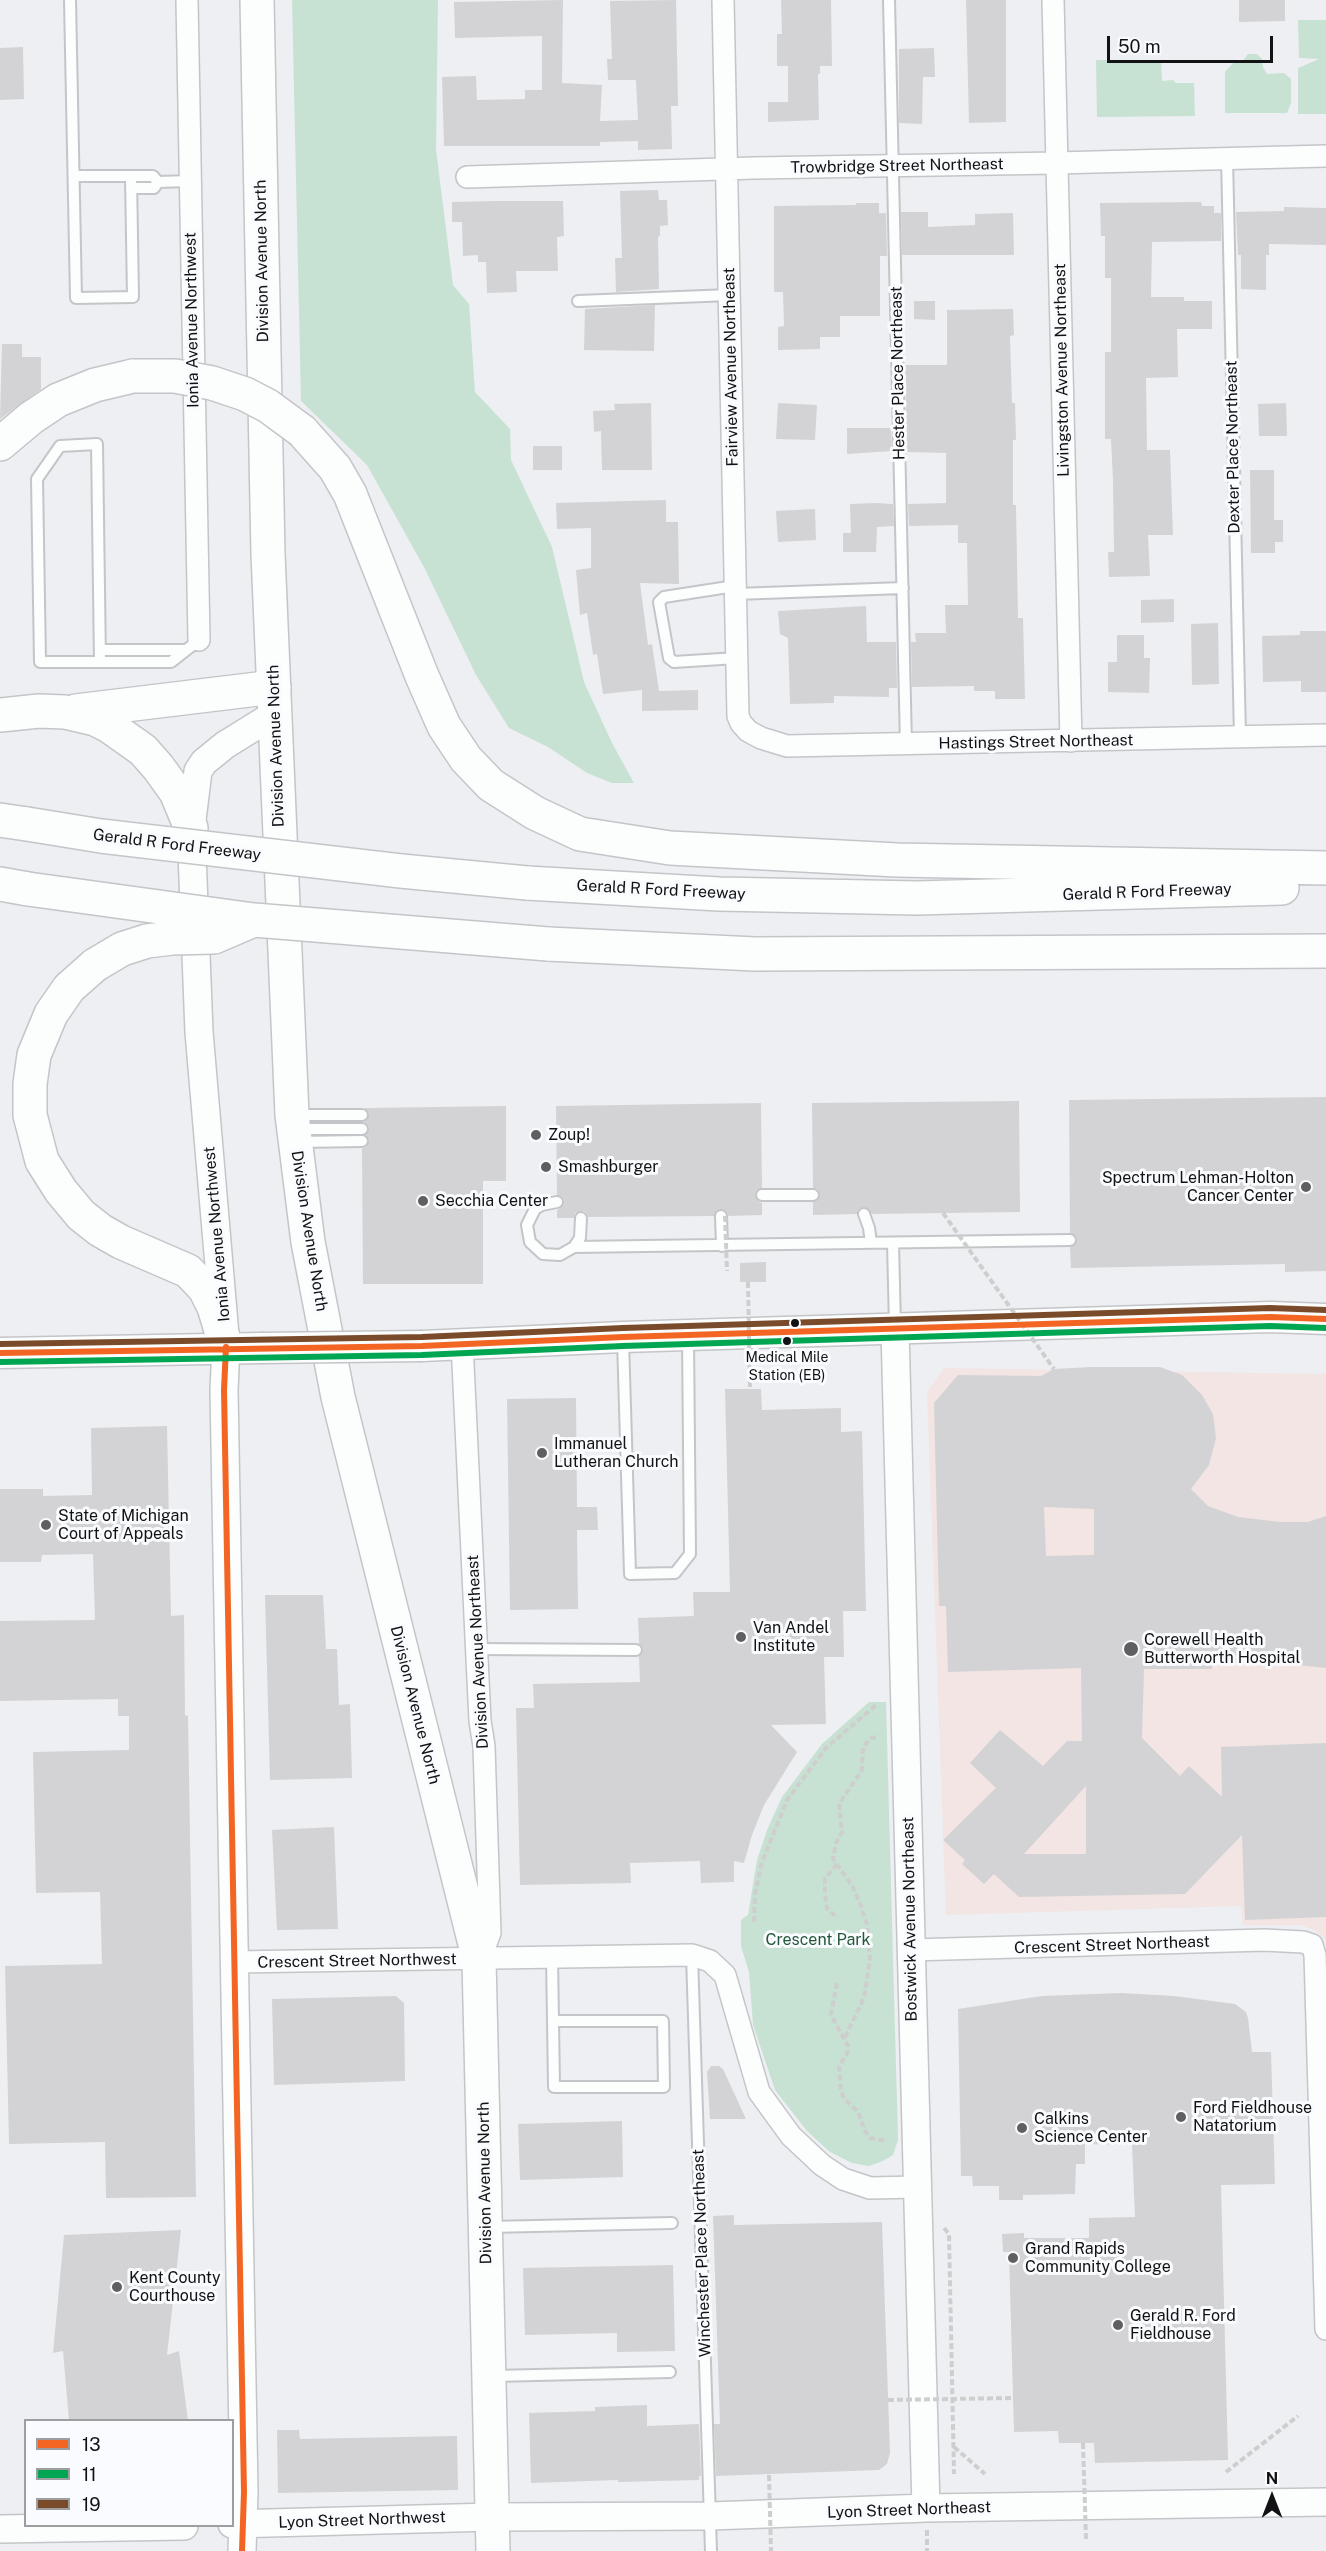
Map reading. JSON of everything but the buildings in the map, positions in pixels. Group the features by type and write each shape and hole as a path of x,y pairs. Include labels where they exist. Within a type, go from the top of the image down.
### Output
{"main road":[{"name":"Division Avenue North","path":"257,0 268,542 293,1129 308,1242 338,1397 479,1960 493,2551"},
{"path":"0,444 31,418 58,400 95,385 133,376 175,376 212,382 245,394 268,406 302,431 335,468 350,494 422,676 444,726 466,759 491,785 535,813 579,834 670,848 897,860 1326,868"},
{"path":"0,715 39,711 65,712 274,700"},
{"path":"65,712 95,719 110,726 143,750 176,792 191,828"},
{"name":"Gerald R Ford Freeway","path":"0,820 101,836 402,871 527,883 719,894 917,898 1326,887"},
{"path":"0,884 254,920 548,944 755,954 1326,951"},
{"path":"226,1347 205,1289 188,1271 121,1242 100,1230 81,1215 61,1191 42,1161 30,1115 30,1084 34,1055 51,1014 69,988 95,965 122,949 172,938 214,937 254,920"},
{"path":"0,1353 226,1347 422,1346 623,1337 1270,1317 1326,1319"}],"street":[{"name":"Ionia Avenue Northwest","path":"187,0 192,645"},
{"name":"Fairview Avenue Northeast","path":"723,0 736,658 738,716 748,731"},
{"name":"Livingston Avenue Northeast","path":"1053,0 1071,741"},
{"name":"Trowbridge Street Northeast","path":"467,177 1326,156"},
{"name":"Ionia Avenue Northwest","path":"242,2551 238,2524 234,1962 224,1390 226,1347 199,1032 191,828 198,771 204,762 274,700"},
{"name":"Hastings Street Northeast","path":"748,731 760,738 788,746 1326,735"},
{"name":"Bostwick Avenue Northeast","path":"895,1330 926,2519"},
{"name":"Division Avenue Northeast","path":"462,1343 480,1721 484,1746 490,1933 479,1960"},
{"name":"Crescent Street Northeast","path":"911,1950 1264,1940 1303,1942 1312,1945 1315,1955 1326,2329"},
{"path":"479,1960 692,1955 710,1961 725,1975 759,2092 791,2136 822,2165 843,2179 870,2188 916,2187"},
{"name":"Crescent Street Northwest","path":"234,1962 479,1960"},
{"name":"Lyon Street Northeast","path":"492,2517 711,2516 926,2519 1326,2502"},
{"name":"Lyon Street Northwest","path":"238,2524 492,2517"},
{"path":"0,2529 123,2527"}],"lane":[{"path":"70,0 76,298 133,297 131,176"},
{"name":"Hester Place Northeast","path":"889,0 906,745"},
{"name":"Dexter Place Northeast","path":"1227,158 1240,736"},
{"path":"74,176 153,176 158,182"},
{"path":"158,182 190,181"},
{"path":"131,188 154,188 158,182"},
{"path":"578,301 730,295"},
{"path":"100,662 97,444 60,446 37,479 40,662 100,662 171,662 192,645"},
{"path":"736,658 674,662 669,658 659,602 664,597 735,590 903,588"},
{"path":"100,650 192,645"},
{"path":"293,1129 362,1115"},
{"path":"293,1129 362,1135"},
{"path":"762,1195 813,1195"},
{"path":"557,1202 543,1205 530,1216 527,1234 530,1242 543,1254 560,1256 574,1247 579,1238 581,1218"},
{"path":"864,1214 871,1243"},
{"path":"722,1246 723,1216"},
{"path":"574,1247 1070,1240"},
{"path":"893,1243 895,1330"},
{"path":"623,1337 630,1574 675,1573 690,1554 688,1335"},
{"path":"477,1649 636,1650"},
{"name":"Winchester Place Northeast","path":"692,1955 711,2551"},
{"path":"552,1958 554,2087 664,2087 663,2021 553,2021"},
{"path":"486,2227 672,2223"},
{"path":"489,2376 670,2372"}],"path":[{"path":"943,1213 1054,1369"},
{"path":"723,1216 727,1271"},
{"path":"748,1282 750,1389"},
{"path":"754,1922 755,1894 762,1862 787,1800 826,1748 876,1706"},
{"path":"845,2037 864,1998 869,1977 870,1950 867,1925 861,1906 852,1887 833,1859 836,1843 842,1832 839,1804 862,1770 863,1747 871,1738 877,1737"},
{"path":"837,1864 825,1879 825,1893 828,1909 838,1918"},
{"path":"837,1983 831,2015 848,2046 847,2054 839,2066 841,2091 844,2098 858,2112 870,2138 887,2141"},
{"path":"888,2400 1013,2398"},
{"path":"1226,2472 1298,2416"},
{"path":"1083,2443 1086,2539"},
{"path":"954,2447 985,2474"},
{"path":"769,2475 771,2551"},
{"path":"926,2519 927,2551"}],"shaded area":[{"name":"Corewell Health Butterworth Hospital","path":"944,1368 1326,1374 1326,1940 1316,1931 1301,1925 1243,1925 1241,1906 946,1915 927,1392"}],"green space":[{"path":"292,0 438,0 436,150 453,285 469,304 475,392 510,429 511,460 552,547 584,682 612,743 634,783 612,783 587,773 548,747 509,728 476,675 425,569 367,465 301,401"},
{"path":"1298,20 1326,20 1326,114 1298,114 1298,68 1319,59 1299,58"},
{"path":"1248,54 1257,54 1262,59 1267,74 1284,73 1291,79 1291,103 1287,113 1225,113 1225,72 1234,62 1242,62"},
{"path":"1096,60 1161,60 1162,81 1194,83 1195,116 1097,117"},
{"name":"Crescent Park","path":"869,1702 886,1702 898,2140 893,2155 869,2166 852,2163 830,2152 807,2131 775,2090 753,2025 749,1972 741,1946 741,1920 748,1915 757,1860 782,1797 822,1744"}],"transit line":[{"name":"19","path":"0,1344 422,1337 623,1328 1270,1308 1326,1310"},
{"name":"13","path":"0,1353 422,1346 623,1337 1270,1317 1326,1319"},
{"name":"11","path":"0,1362 422,1355 623,1346 1270,1326 1326,1328"},
{"name":"13","path":"226,1347 224,1390 244,2492 242,2551"}],"place":[{"name":"Zoup!","path":"536,1135"},
{"name":"Smashburger","path":"546,1167"},
{"name":"Spectrum Lehman-Holton Cancer Center","path":"1306,1187"},
{"name":"Secchia Center","path":"423,1201"},
{"name":"Medical Mile Station (EB)","path":"787,1341"},
{"name":"Immanuel Lutheran Church","path":"542,1453"},
{"name":"State of Michigan Court of Appeals","path":"46,1525"},
{"name":"Van Andel Institute","path":"741,1637"},
{"name":"Corewell Health Butterworth Hospital","path":"1131,1649"},
{"name":"Ford Fieldhouse Natatorium","path":"1181,2117"},
{"name":"Calkins Science Center","path":"1022,2128"},
{"name":"Grand Rapids Community College","path":"1013,2258"},
{"name":"Kent County Courthouse","path":"117,2287"},
{"name":"Gerald R. Ford Fieldhouse","path":"1118,2325"}]}
